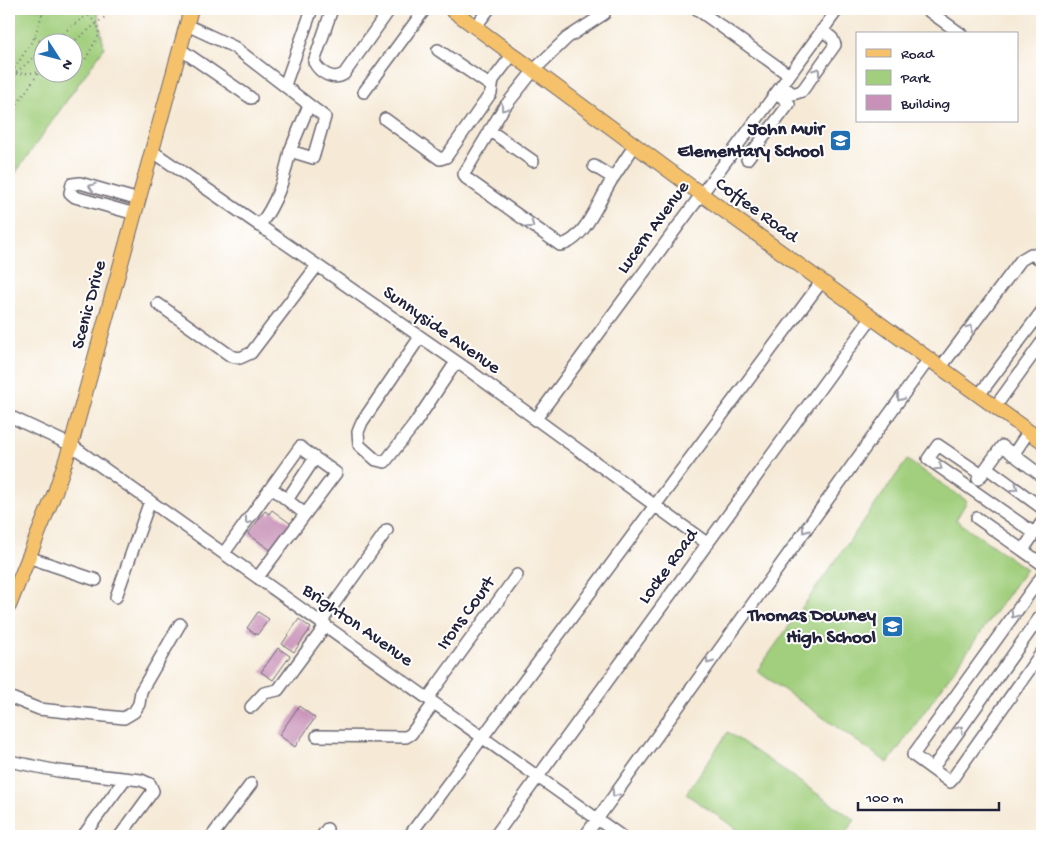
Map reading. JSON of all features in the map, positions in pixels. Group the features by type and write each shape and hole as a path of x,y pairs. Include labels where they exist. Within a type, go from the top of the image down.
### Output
{"main road":[{"name":"Coffee Road","path":"451,9 701,194 1042,441"},
{"name":"Scenic Drive","path":"9,606 71,445 180,49 192,14"}],"street":[{"path":"285,85 312,9"},
{"path":"332,9 314,62 317,67 330,77 338,78 344,74 390,9"},
{"path":"364,92 425,9"},
{"path":"476,26 489,9"},
{"path":"698,9 789,76"},
{"name":"Lucern Avenue","path":"535,420 838,9"},
{"path":"926,9 958,32"},
{"path":"192,14 326,117 313,158 290,150"},
{"path":"604,14 567,38 534,70 489,130 464,174 466,178 560,245 567,244 585,226 635,145"},
{"path":"779,89 793,94 802,90 835,45 832,38 822,30"},
{"path":"180,49 251,98"},
{"path":"438,50 491,86"},
{"path":"386,119 440,158 446,157 491,93 491,86 513,54"},
{"path":"747,159 789,104 779,89"},
{"path":"259,226 271,211 282,188 290,150 309,105"},
{"path":"489,130 533,161"},
{"path":"741,140 755,149"},
{"name":"Sunnyside Avenue","path":"152,151 420,336 708,544"},
{"path":"594,166 613,178"},
{"path":"80,183 137,207 75,197 70,193 70,188 72,184 80,183"},
{"path":"585,836 935,363 1021,260 1031,254 1042,260"},
{"path":"158,304 231,356 240,358 251,353 317,266"},
{"path":"410,836 822,281"},
{"path":"979,395 1042,311"},
{"name":"Locke Road","path":"495,836 872,317"},
{"path":"420,336 362,422 358,432 359,445 376,460 385,462 414,425 456,362"},
{"path":"995,407 1042,342"},
{"name":"Brighton Avenue","path":"9,416 71,445 621,836"},
{"path":"1013,455 1029,431"},
{"path":"1034,533 928,459 938,445 984,471 1042,508"},
{"path":"972,489 1002,446 1042,476"},
{"path":"224,553 300,447 316,458 336,473 258,577"},
{"path":"287,500 316,458"},
{"path":"272,488 305,514"},
{"path":"116,597 150,501"},
{"path":"977,518 1023,550 1041,560"},
{"path":"1023,550 1042,522"},
{"path":"252,707 264,692 278,690 387,530"},
{"path":"28,557 96,580"},
{"name":"Irons Court","path":"317,736 406,737 411,734 431,700 517,575"},
{"path":"1042,576 913,755 950,782 1042,652"},
{"path":"932,769 1042,614"},
{"path":"9,697 39,709 124,718 134,712 139,704 141,691 180,624"},
{"path":"9,761 58,772 142,780 150,784 153,791 120,836"},
{"path":"83,836 124,779"},
{"path":"212,836 251,784"}],"path":[{"path":"35,32 44,9"},
{"path":"82,61 89,54 99,35 98,24 87,14 86,9"},
{"path":"64,32 95,9"},
{"path":"82,36 115,9"},
{"path":"9,78 32,39"},
{"path":"9,78 32,59"},
{"path":"16,74 32,73"},
{"path":"9,116 10,111 32,81"},
{"path":"682,196 680,200 682,202"}],"green space":[{"path":"9,9 97,9 104,48 82,79 82,32 32,32 32,82 80,82 9,182"},
{"path":"907,460 967,501 956,520 1026,569 888,763 757,671"},
{"path":"728,732 855,820 843,836 747,836 686,794"}],"building":[{"path":"272,510 291,524 272,551 248,534 265,511 269,514"},
{"path":"258,612 269,619 257,635 247,628"},
{"path":"299,619 311,628 294,652 282,644"},
{"path":"278,648 290,656 273,680 261,672"},
{"path":"299,706 315,718 295,747 279,735"}],"place":[{"name":"John Muir Elementary School","path":"840,141"},
{"name":"Thomas Downey High School","path":"892,627"}]}
